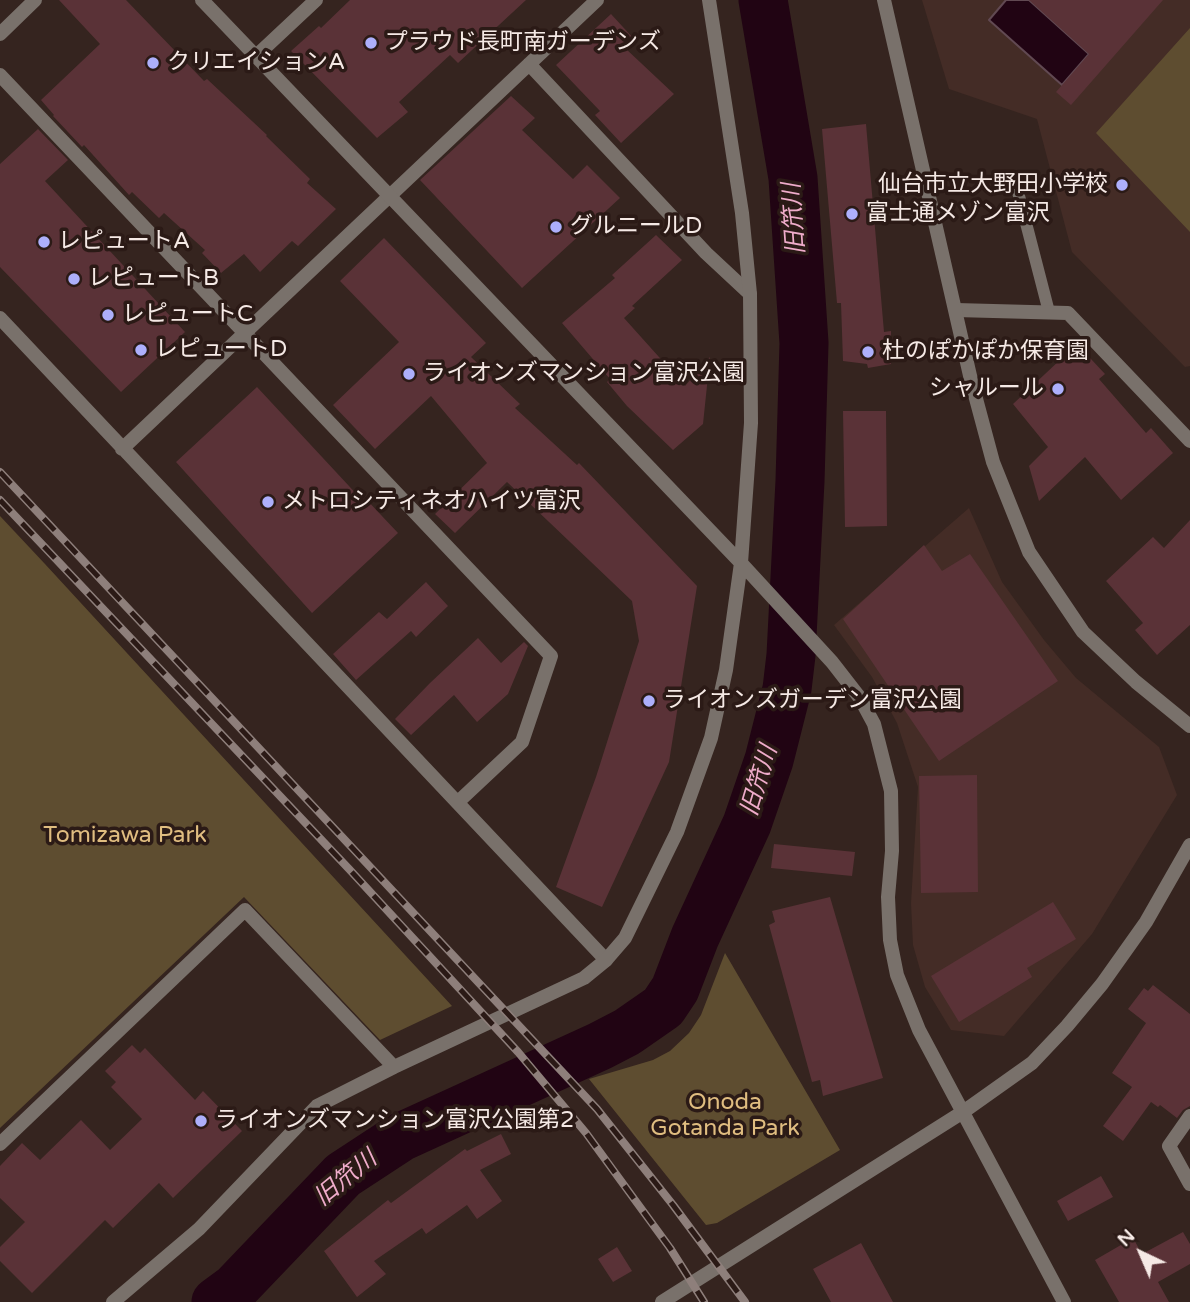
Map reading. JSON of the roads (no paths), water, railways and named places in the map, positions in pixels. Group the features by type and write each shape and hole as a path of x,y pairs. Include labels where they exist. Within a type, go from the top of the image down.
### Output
{"street":[{"path":"0,34 35,0"},
{"path":"202,0 741,563 810,637 860,698 874,724 891,791 889,918 897,975 919,1030 1063,1302"},
{"path":"255,57 316,0"},
{"path":"122,449 597,0"},
{"path":"113,1302 199,1228 317,1106 584,978 606,960 625,938 677,832 712,738 726,670 741,563 751,423 750,294 743,213 709,0"},
{"path":"884,0 971,380 993,462 1030,552 1083,632 1136,682 1190,726"},
{"path":"529,64 706,253 750,294"},
{"path":"0,75 551,656 522,742 458,802"},
{"path":"956,310 1069,313 1190,441"},
{"path":"0,318 606,960"},
{"path":"662,1302 963,1112 1032,1063 1068,1026 1102,984 1146,922 1190,845"},
{"path":"0,1144 245,910 394,1067"},
{"path":"1190,1116 1169,1146 1190,1184"}],"lane":[{"path":"1018,192 1049,312"}],"waterway":[{"name":"旧笊川","path":"216,1302 235,1288 343,1175 401,1137 600,1046 627,1032 663,1007 675,989 695,937 747,824 769,760 787,689 800,481 804,343 793,178 763,0"}],"railway":[{"path":"0,472 597,1109 745,1302"},
{"path":"0,500 518,1052 586,1133 670,1248 704,1302"}],"place":[{"name":"プラウド長町南ガーデンズ","path":"371,43"},
{"name":"クリエイションA","path":"153,63"},
{"name":"仙台市立大野田小学校","path":"1122,185"},
{"name":"富士通メゾン富沢","path":"852,214"},
{"name":"グルニールD","path":"556,227"},
{"name":"レピュートA","path":"44,242"},
{"name":"レピュートB","path":"74,279"},
{"name":"レピュートC","path":"108,315"},
{"name":"レピュートD","path":"141,350"},
{"name":"杜のぽかぽか保育園","path":"868,352"},
{"name":"ライオンズマンション富沢公園","path":"409,374"},
{"name":"シャルール","path":"1058,389"},
{"name":"メトロシティネオハイツ富沢","path":"268,502"},
{"name":"ライオンズガーデン富沢公園","path":"649,701"},
{"name":"ライオンズマンション富沢公園第2","path":"201,1121"}],"park label":[{"name":"Tomizawa Park","path":"125,836"},
{"name":"Onoda Gotanda Park","path":"725,1116"}]}
